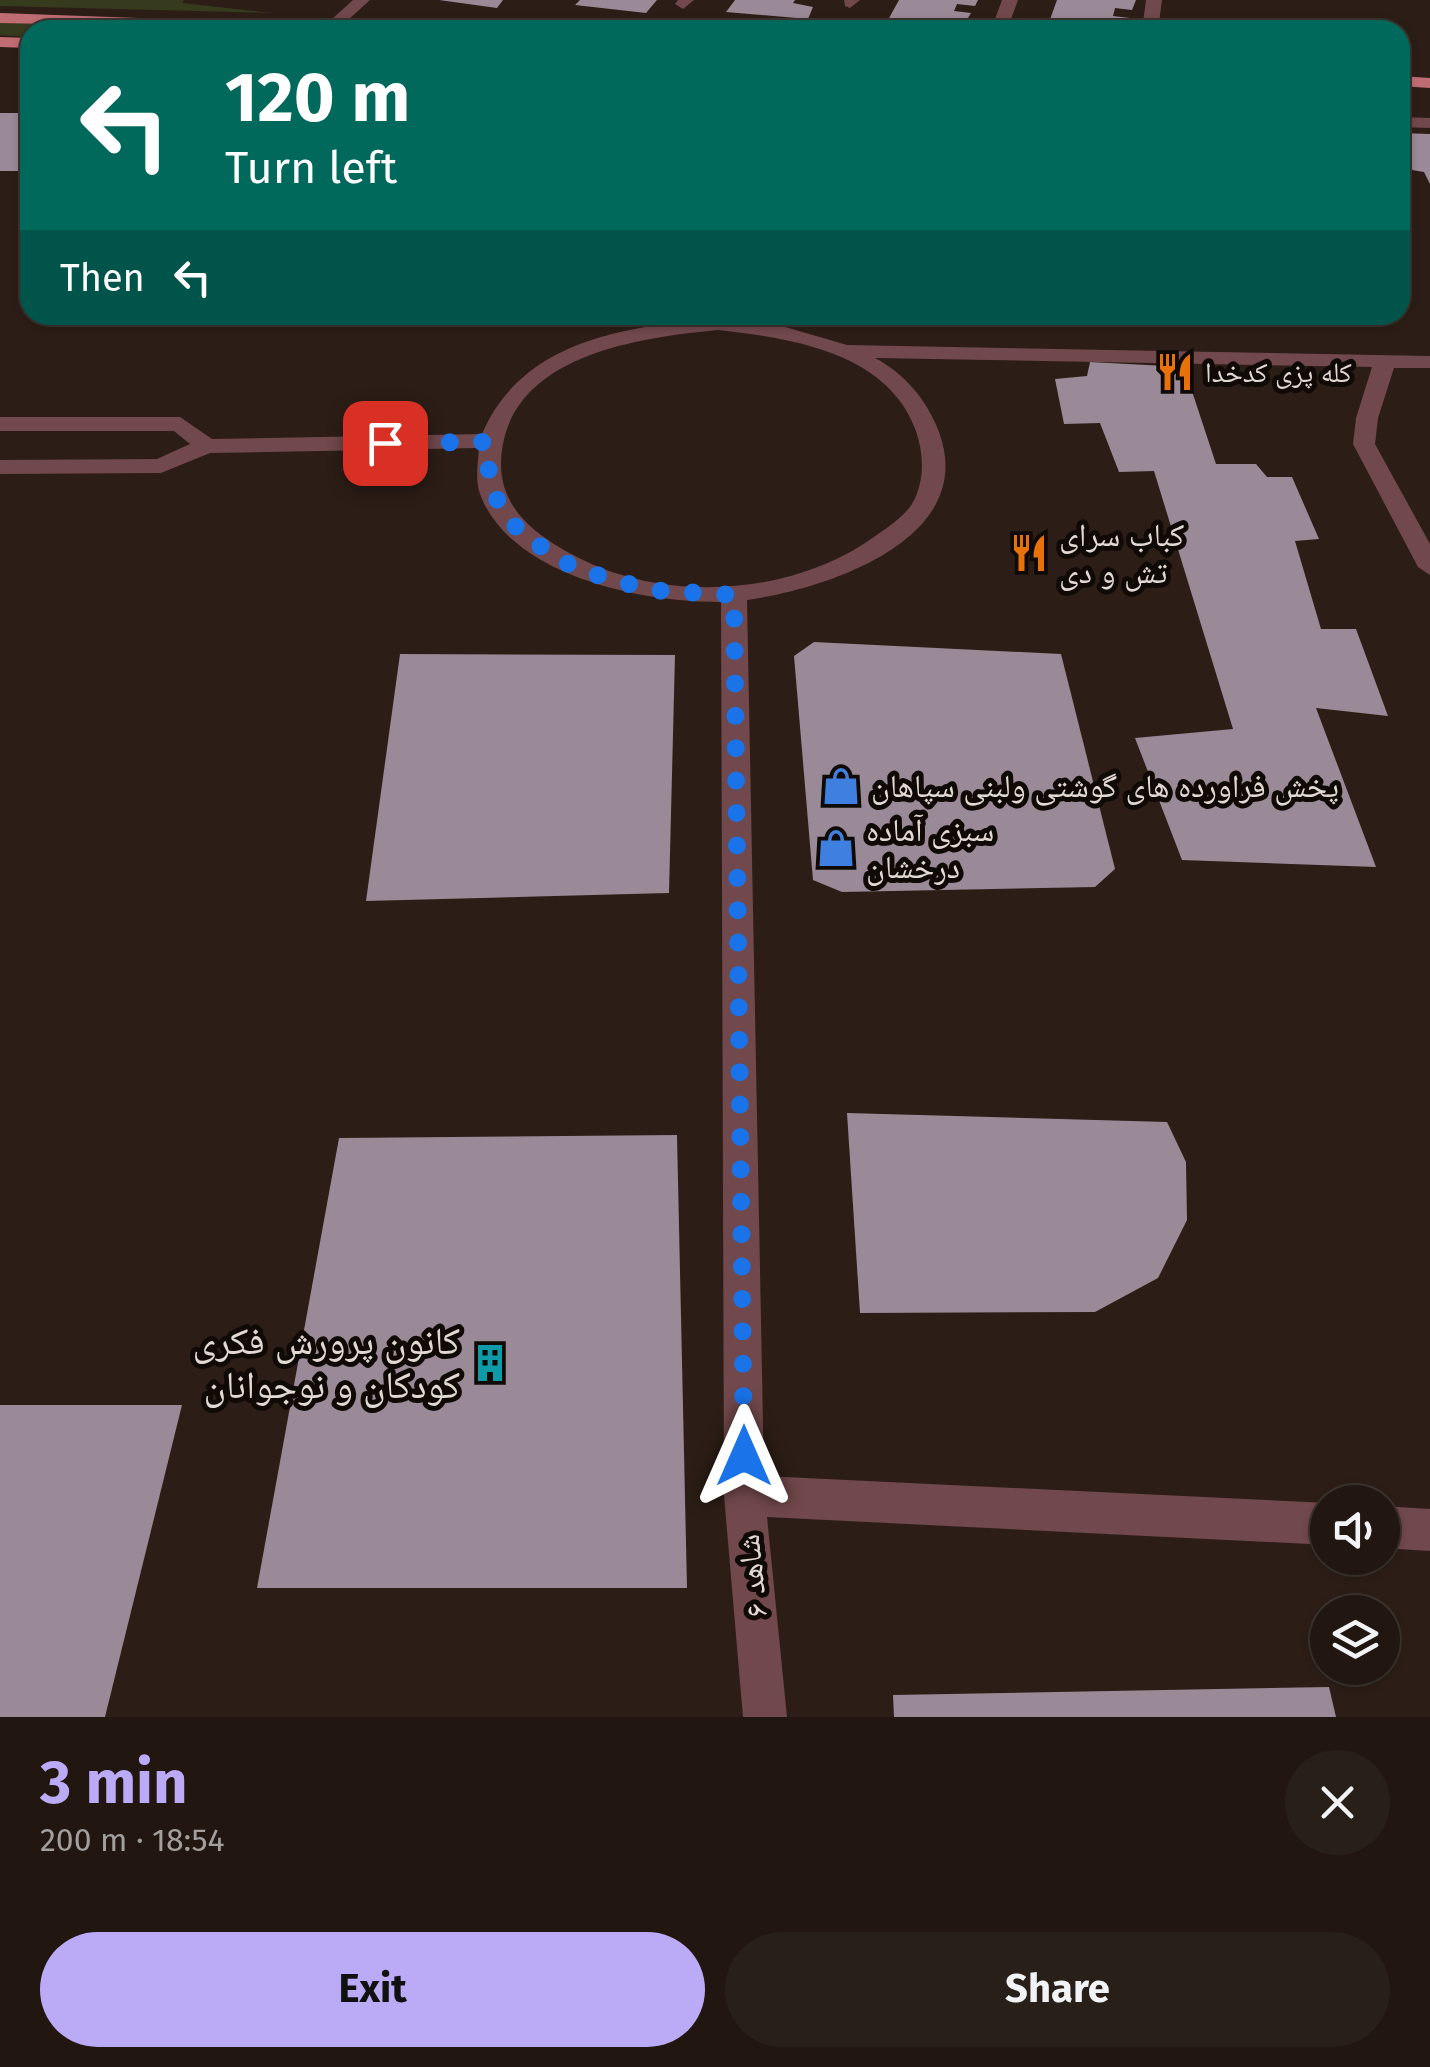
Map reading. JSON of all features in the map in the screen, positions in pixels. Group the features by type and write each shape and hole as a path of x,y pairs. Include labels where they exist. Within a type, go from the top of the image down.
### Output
{"main road":[{"path":"0,18 55,20"}],"street":[{"path":"339,20 362,0"},
{"path":"1002,19 1010,0"},
{"path":"682,325 594,344 544,369 506,403 487,442 490,489 520,533 576,569 650,590 734,595 814,580 878,551 921,510 936,464 927,420 896,382 847,351 807,337 743,325"},
{"path":"847,351 1430,362"},
{"path":"1385,361 1367,418 1364,444 1430,567"},
{"path":"0,424 180,424 206,446"},
{"path":"0,467 161,466 206,446 487,442"},
{"name":"شاهد ۶","path":"734,595 744,1495 766,1717"},
{"path":"744,1495 1310,1523"},
{"path":"1400,1529 1430,1530"}],"green space":[{"path":"0,0 184,0 182,3 271,13 0,6"},
{"path":"0,22 20,23 20,36 0,35"}],"building":[{"path":"439,0 503,0 497,8"},
{"path":"580,0 657,0 646,13 575,5"},
{"path":"735,0 795,0 793,3 813,7 808,19 726,12"},
{"path":"899,0 978,0 975,6 957,4 954,11 971,13 967,20 888,20"},
{"path":"1057,0 1136,0 1132,10 1115,8 1113,16 1129,20 1050,20"},
{"path":"0,113 20,113 20,171 0,171"},
{"path":"1410,133 1430,134 1430,184 1424,172 1410,170"},
{"path":"1090,362 1184,367 1216,464 1256,464 1267,477 1292,477 1319,539 1295,541 1321,629 1356,629 1388,716 1316,708 1376,867 1182,860 1135,738 1233,729 1154,471 1119,472 1100,423 1064,424 1055,379 1087,376"},
{"path":"814,642 1061,654 1115,869 1095,887 842,892 813,880 794,656"},
{"path":"400,654 675,655 669,893 366,901"},
{"path":"847,1113 1167,1122 1186,1162 1187,1220 1158,1278 1095,1312 860,1313"},
{"name":"کانون پرورش فکری کودکان و نوجوانان","path":"677,1135 687,1588 257,1588 339,1138"},
{"path":"0,1405 182,1405 105,1717 0,1717"},
{"path":"1329,1687 1336,1717 894,1717 893,1695"}],"place":[{"name":"کله پزی کدخدا","path":"1175,372"},
{"name":"کباب سرای تش و دی","path":"1029,553"},
{"name":"پخش فراورده های گوشتی ولبنی سپاهان","path":"841,786"},
{"name":"سبزی آماده درخشان","path":"836,848"},
{"name":"کانون پرورش فکری کودکان و نوجوانان","path":"490,1363"}],"route":[{"path":"385,443 487,442 490,489 520,533 576,569 650,590 734,595 744,1456"}]}
